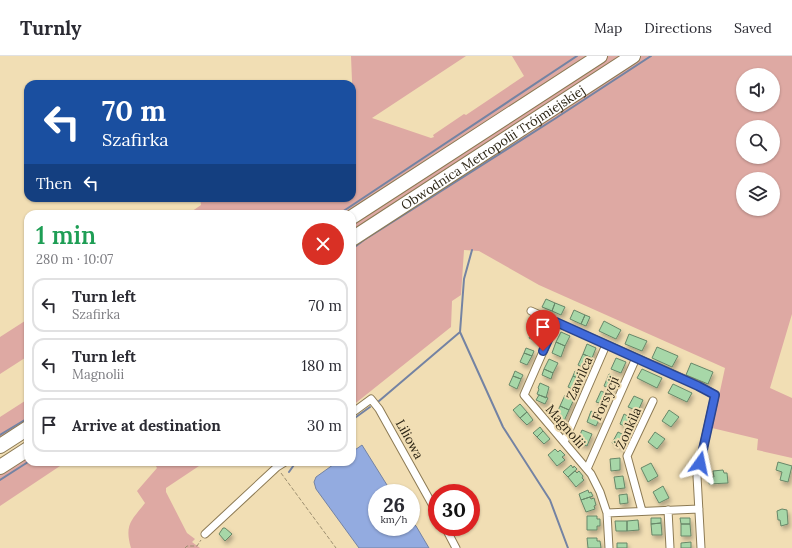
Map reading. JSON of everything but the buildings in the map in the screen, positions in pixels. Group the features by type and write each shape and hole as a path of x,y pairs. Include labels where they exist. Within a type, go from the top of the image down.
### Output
{"highway":[{"name":"Obwodnica Metropolii Trójmiejskiej","path":"356,214 600,56"},
{"name":"Obwodnica Metropolii Trójmiejskiej","path":"356,236 633,56"},
{"path":"0,446 24,431"},
{"path":"0,467 24,452"}],"street":[{"path":"531,311 715,395 697,476 701,548"},
{"name":"Magnolii","path":"556,322 524,395 595,480 607,513 609,548"},
{"name":"Zawilca","path":"564,442 606,345"},
{"name":"Forsycji","path":"587,469 636,358"},
{"name":"Liliowa","path":"356,410 371,399 379,410 428,497"},
{"name":"Żonkila","path":"642,511 627,456 653,401"},
{"path":"205,534 280,466"},
{"path":"607,513 699,509"},
{"path":"668,510 670,548"},
{"path":"450,536 456,548"}],"path":[{"path":"277,468 336,548"},
{"path":"185,548 187,546 197,546 205,534"}],"shaded area":[{"path":"351,56 466,56 372,118 431,138 434,137 433,135 464,114 466,115 524,76 512,56 587,56 350,210 194,210 201,205 201,202 356,202 356,80 352,80"},
{"path":"605,56 624,56 356,230 356,217"},
{"path":"641,56 792,56 792,314 770,388 792,398 792,458 757,450 758,439 712,428 725,368 539,285 479,251 464,250 461,295 452,301 451,327 356,403 356,241"},
{"path":"24,322 24,359 0,374 0,337"},
{"path":"24,402 24,424 0,439 0,417"},
{"path":"24,459 24,466 60,466 0,506 0,474"},
{"path":"156,466 199,466 166,488 166,492 187,533 195,539 192,542 200,548 131,548 128,533 130,523 145,503 137,491 157,468"}],"water":[{"path":"362,445 386,484 368,484 368,536 420,536 420,533 429,548 359,548 316,489 314,482 316,477 331,466 356,466 356,449"}],"waterway":[{"path":"345,210 577,56"},
{"path":"356,246 651,56"},
{"path":"379,401 460,332 464,279 472,250"},
{"path":"460,332 503,427 550,500 568,548"},
{"path":"356,417 370,407"},
{"path":"0,435 24,420"},
{"path":"0,480 24,465"},
{"path":"289,472 293,466"}],"route":[{"path":"543,351 556,322 715,395 700,463"}]}
